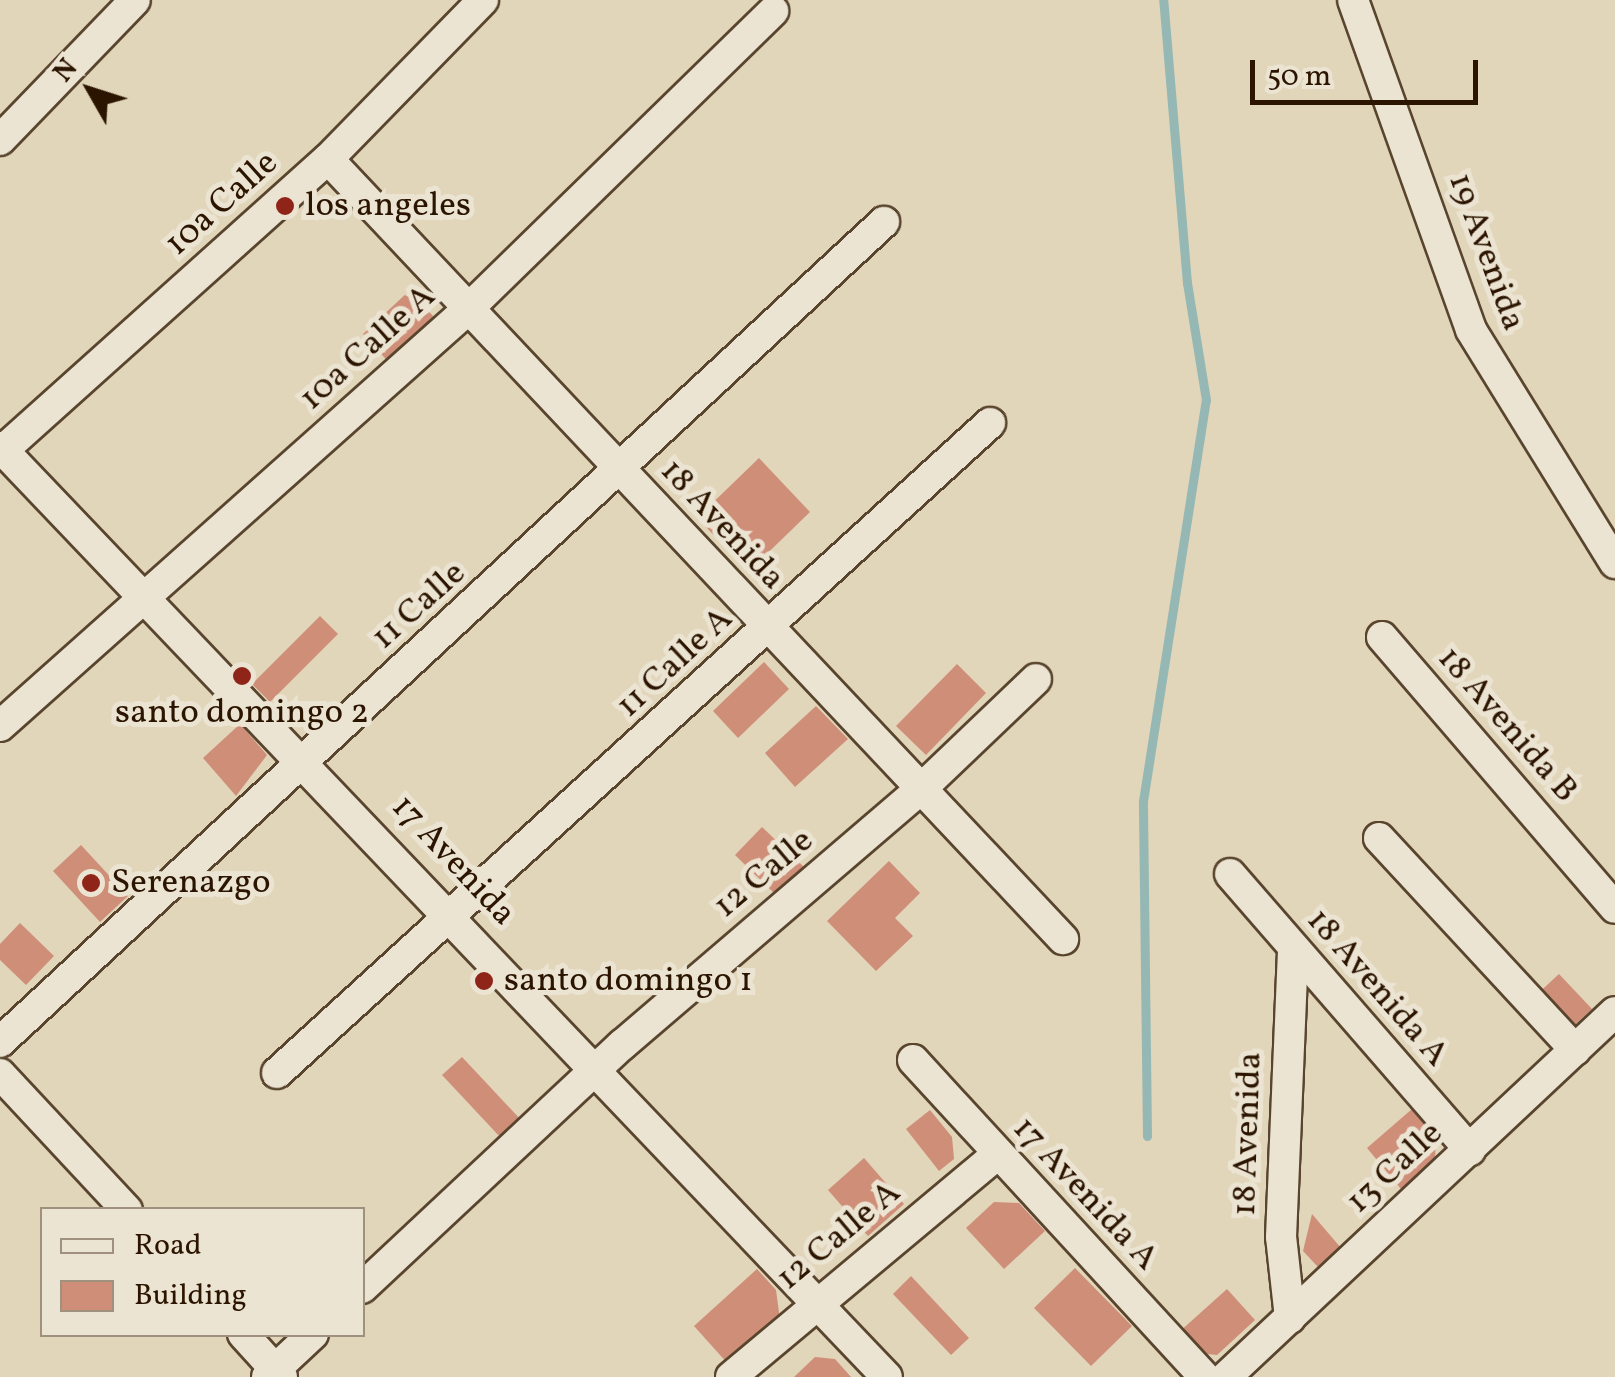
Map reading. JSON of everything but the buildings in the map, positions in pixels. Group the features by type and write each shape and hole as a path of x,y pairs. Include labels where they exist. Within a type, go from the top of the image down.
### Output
{"street":[{"path":"0,140 135,0"},
{"name":"19 Avenida","path":"1353,0 1471,330 1615,563"},
{"name":"10a Calle","path":"1,450 328,159 467,5"},
{"name":"10a Calle A","path":"0,726 467,310 773,11"},
{"name":"18 Avenida","path":"328,159 1064,940"},
{"name":"11 Calle","path":"0,1042 621,473 884,222"},
{"name":"11 Calle A","path":"277,1073 455,918 990,423"},
{"name":"17 Avenida","path":"1,450 307,760 887,1377"},
{"name":"18 Avenida B","path":"1382,637 1615,908"},
{"name":"12 Calle","path":"365,1285 598,1068 921,790 1036,679"},
{"path":"1378,838 1574,1050"},
{"name":"18 Avenida A","path":"1230,874 1293,952 1470,1150"},
{"name":"18 Avenida","path":"1290,1318 1281,1236 1293,952"},
{"name":"13 Calle","path":"1226,1377 1615,1012"},
{"name":"17 Avenida A","path":"912,1060 1204,1377"},
{"path":"0,1074 124,1207"},
{"name":"12 Calle A","path":"731,1377 998,1154"},
{"path":"245,1337 275,1375 311,1337"}],"waterway":[{"path":"1147,1136 1143,801 1206,400 1187,283 1163,0"}],"place":[{"name":"los angeles","path":"285,206"},
{"name":"santo domingo 2","path":"242,676"},
{"name":"Serenazgo","path":"91,883"},
{"name":"santo domingo 1","path":"484,981"}]}
